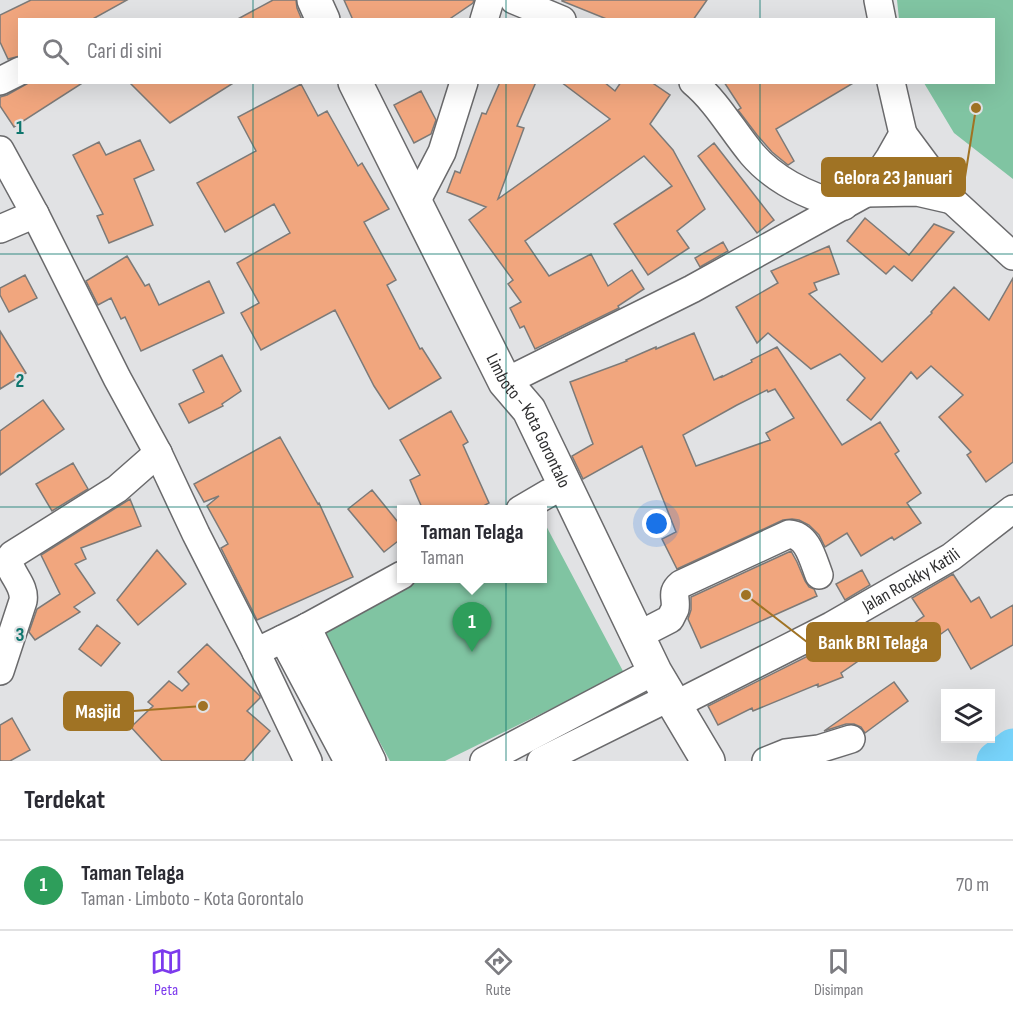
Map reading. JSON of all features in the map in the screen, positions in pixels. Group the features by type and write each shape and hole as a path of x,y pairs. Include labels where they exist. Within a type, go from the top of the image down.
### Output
{"highway":[{"path":"314,0 322,18"},
{"name":"Limboto - Kota Gorontalo","path":"356,84 505,382 529,410 655,672 658,695"},
{"path":"505,382 513,420 549,493 695,759"}],"street":[{"path":"485,18 490,0"},
{"path":"514,0 557,18"},
{"path":"878,0 882,18"},
{"path":"0,81 18,72"},
{"path":"415,204 442,152 463,84"},
{"path":"695,84 705,93 754,156 773,173 805,193 826,201 917,192 952,200"},
{"path":"891,84 903,134 952,200 1013,256"},
{"path":"505,382 692,289 855,199 890,157 903,134"},
{"path":"0,150 158,453 308,761"},
{"path":"0,229 35,214"},
{"path":"0,670 24,594 9,565 4,561 117,489 158,453"},
{"path":"529,505 549,493"},
{"name":"Jalan Rockky Katili","path":"658,695 831,626 951,557 1013,509"},
{"path":"637,636 670,620 675,606 675,589 681,584 789,534 798,536 806,544 819,575"},
{"path":"256,652 397,578"},
{"path":"307,627 372,761"},
{"path":"283,639 348,761"},
{"path":"484,761 658,695"},
{"path":"541,761 658,695"},
{"path":"766,761 786,753 819,749 851,739"}],"green space":[{"path":"897,0 1013,0 1013,179 954,133 925,84 995,84 995,18 899,18"},
{"path":"547,528 624,673 445,761 390,761 319,631 411,583 547,583"}],"building":[{"path":"31,0 127,0 95,18 18,18 18,56 8,59 0,42 0,15"},
{"path":"273,0 296,0 301,18 240,18"},
{"path":"344,0 474,0 451,18 352,18"},
{"path":"707,0 694,18 604,18 562,1"},
{"path":"26,84 81,84 14,127 0,106 0,97"},
{"path":"131,84 232,84 170,123"},
{"path":"301,84 318,116 327,111 358,166 362,163 389,209 364,222 396,280 387,285 420,349 422,348 441,378 389,409 374,386 335,310 261,350 241,313 259,303 237,263 290,233 274,204 225,232 197,183 256,151 238,117"},
{"path":"499,84 535,84 517,126 524,128 498,199 610,119 564,84 606,84 615,91 620,84 654,84 670,95 650,124 673,150 705,209 677,231 689,248 648,275 614,224 672,186 644,156 525,241 549,276 591,254 608,286 632,270 644,289 618,306 619,308 535,349 524,326 520,328 510,308 521,302 508,284 513,280 469,220 486,207 447,192 455,171 460,173 482,113 486,114"},
{"path":"725,84 852,84 776,129 794,161 788,165 757,135 738,110 741,108"},
{"path":"421,91 436,120 431,134 414,143 394,105"},
{"path":"140,140 154,170 134,179 153,225 109,243 97,216 103,214 73,155 99,142 106,155"},
{"path":"714,143 774,220 757,233 698,156"},
{"path":"865,218 909,255 934,224 954,232 912,281 894,266 886,274 847,241"},
{"path":"723,242 728,251 700,267 695,258"},
{"path":"829,246 839,274 814,283 817,290 809,294 882,362 932,313 954,287 989,320 1013,278 1013,462 986,482 967,455 971,452 939,417 963,395 931,366 917,379 911,372 871,420 847,400 865,378 840,354 811,369 768,333 757,343 736,307 778,283 771,271"},
{"path":"127,256 145,286 149,284 159,305 209,281 224,313 141,351 125,317 121,319 111,298 98,305 86,281"},
{"path":"25,275 37,298 9,312 0,295 0,288"},
{"path":"0,331 26,373 0,389"},
{"path":"694,333 714,380 777,347 842,445 880,422 899,451 895,454 921,493 907,503 921,523 894,540 892,537 861,556 847,533 825,547 819,535 809,525 799,520 783,520 677,569 662,539 676,532 642,446 583,479 572,456 593,444 570,382 627,361 656,347 656,349","holes":["775,389 794,418 766,433 770,440 696,466 683,435 767,390 768,392"]},
{"path":"222,355 241,391 222,404 223,406 189,423 179,404 204,392 193,370"},
{"path":"43,400 64,429 0,475 0,431"},
{"path":"451,411 468,442 463,445 489,503 485,505 421,505 410,480 420,475 400,440"},
{"path":"280,437 319,503 353,577 257,620 221,548 228,544 207,506 219,496 204,502 194,484"},
{"path":"73,463 88,489 52,511 36,484"},
{"path":"372,490 397,521 397,542 384,552 348,509"},
{"path":"130,499 141,526 81,548 86,559 75,564 95,593 74,607 80,612 35,640 29,632 37,609 60,594 41,555"},
{"path":"157,550 186,584 138,625 117,600"},
{"path":"791,551 805,581 809,587 814,589 817,596 701,648 688,619 691,597"},
{"path":"862,570 870,585 845,600 836,584"},
{"path":"953,574 971,602 979,597 991,618 1013,605 1013,645 971,669 948,629 917,651 903,631 924,616 912,598"},
{"path":"868,623 883,644 841,673 843,677 818,687 818,684 753,711 752,708 718,725 708,706 828,646"},
{"path":"97,625 120,643 101,666 79,649"},
{"path":"207,644 260,696 247,711 270,731 244,761 162,761 131,727 153,706 148,702 169,681 182,691 189,684 178,672"},
{"path":"894,682 908,701 865,733 861,727 854,724 846,724 824,731"},
{"path":"12,718 30,750 10,761 0,761 0,725"}],"waterway":[{"path":"996,761 1013,748"}],"place":[{"name":"Gelora 23 Januari","path":"976,108"},
{"name":"Bank BRI Telaga","path":"746,595"},
{"name":"Taman Telaga","path":"472,652"},
{"name":"Masjid","path":"203,706"}]}
